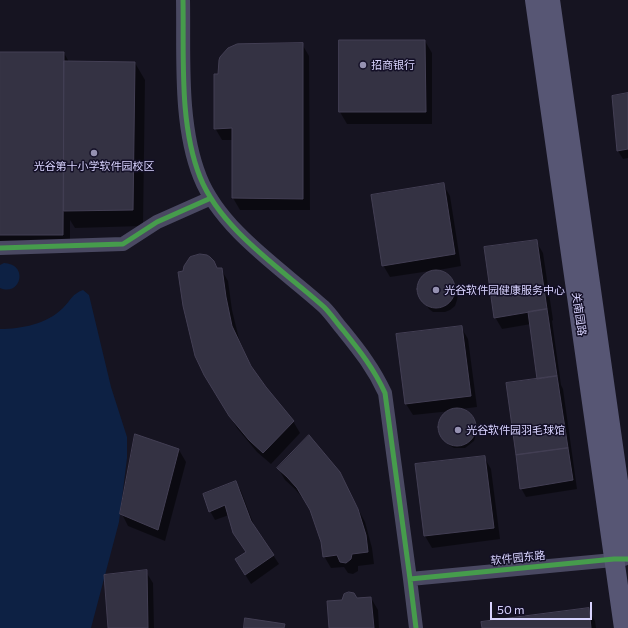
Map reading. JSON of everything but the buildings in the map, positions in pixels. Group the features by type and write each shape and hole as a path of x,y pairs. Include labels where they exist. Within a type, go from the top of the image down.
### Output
{"main road":[{"name":"关南园路","path":"535,0 623,556"},
{"name":"关南园路","path":"550,0 623,556 624,628"}],"street":[{"path":"183,0 185,103 192,155 200,178 225,220 326,308 363,354 377,375 385,393 416,628"},
{"path":"0,248 122,244 156,222 211,198"},
{"name":"软件园东路","path":"410,579 623,556"}],"water":[{"path":"4,263 12,265 17,269 19,274 17,284 13,288 7,290 0,288 0,265"},
{"path":"83,290 89,295 111,387 127,437 127,458 119,522 91,628 0,628 0,329 25,327 42,322 57,313 74,295"}],"cycle path":[{"path":"183,0 183,67 186,113 193,157 200,177 222,214 237,231 254,248 327,310 366,360 385,393 416,628"},
{"path":"0,248 123,244 157,222 211,198"},
{"path":"410,579 614,559 628,559"}],"place":[{"name":"招商银行","path":"363,65"},
{"name":"光谷第十小学软件园校区","path":"94,153"},
{"name":"光谷软件园健康服务中心","path":"436,290"},
{"name":"光谷软件园羽毛球馆","path":"458,430"}]}
